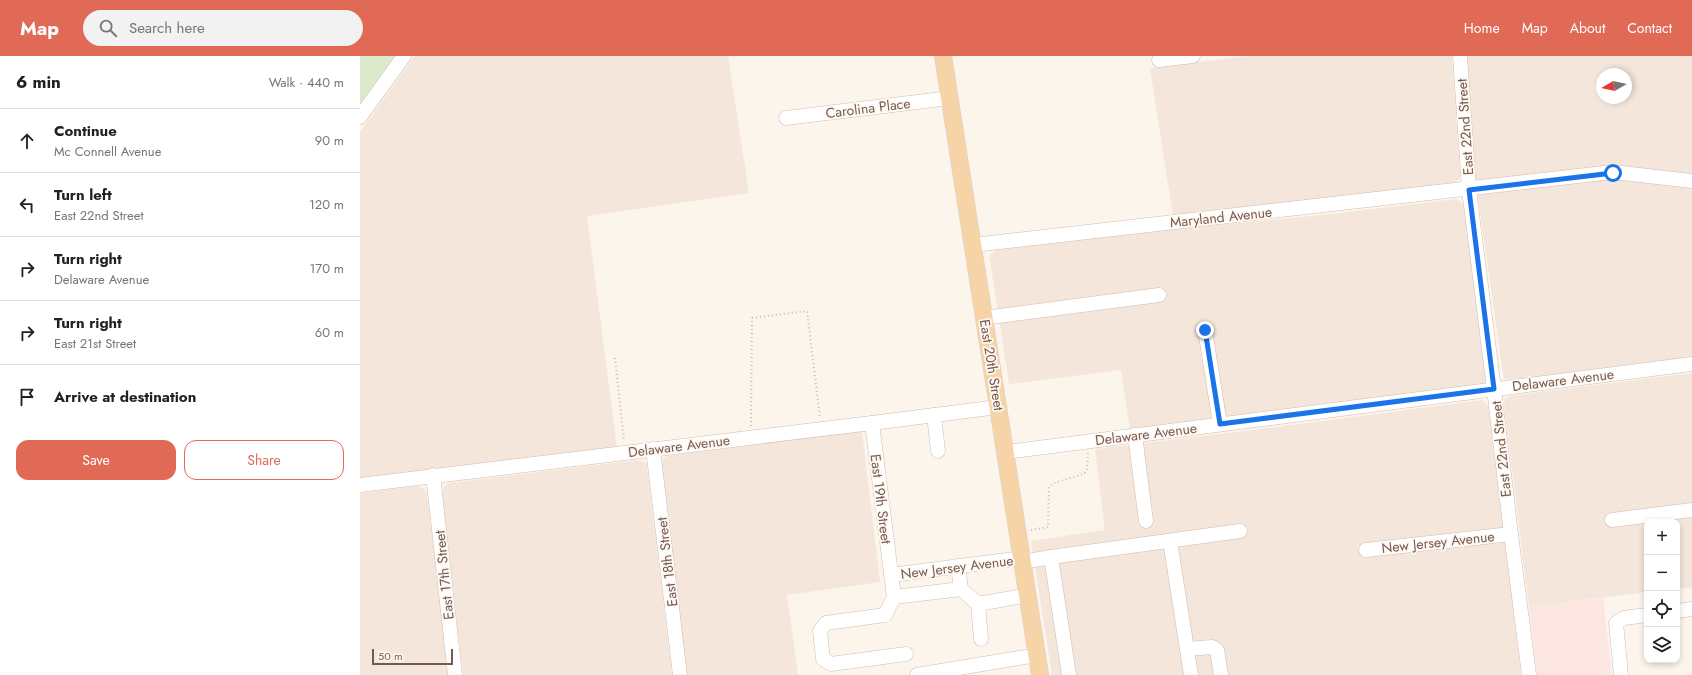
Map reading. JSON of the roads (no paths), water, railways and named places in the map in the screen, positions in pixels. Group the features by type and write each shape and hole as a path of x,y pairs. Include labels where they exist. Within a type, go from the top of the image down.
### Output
{"main road":[{"name":"East 20th Street","path":"943,56 1040,675"}],"street":[{"path":"360,117 404,56"},
{"path":"1159,60 1193,56"},
{"name":"East 22nd Street","path":"1460,56 1469,190 1494,389 1526,675"},
{"name":"Carolina Place","path":"786,118 950,98"},
{"name":"Maryland Avenue","path":"973,245 1613,173 1649,175 1692,181"},
{"path":"984,318 1159,295"},
{"path":"1205,330 1220,424"},
{"name":"Delaware Avenue","path":"1006,452 1692,364"},
{"name":"Delaware Avenue","path":"360,485 998,407"},
{"path":"934,415 938,451"},
{"name":"East 19th Street","path":"872,423 894,597"},
{"path":"1135,435 1146,521"},
{"name":"East 18th Street","path":"653,449 680,675"},
{"name":"East 17th Street","path":"433,475 455,675"},
{"path":"1612,520 1692,510"},
{"name":"New Jersey Avenue","path":"891,575 958,566 1051,558 1240,531"},
{"name":"New Jersey Avenue","path":"1366,550 1511,534"},
{"path":"1170,541 1191,675"},
{"path":"1051,558 1069,675"},
{"path":"958,566 961,589 978,604 981,639"},
{"path":"906,654 831,664 823,659 820,630 826,623 885,615 894,597 961,589"},
{"path":"978,604 1028,595"},
{"path":"1680,611 1692,609"},
{"path":"1621,675 1616,623 1624,618 1644,615"},
{"path":"1187,649 1212,647 1217,650 1221,675"},
{"path":"917,675 1037,655"}]}
